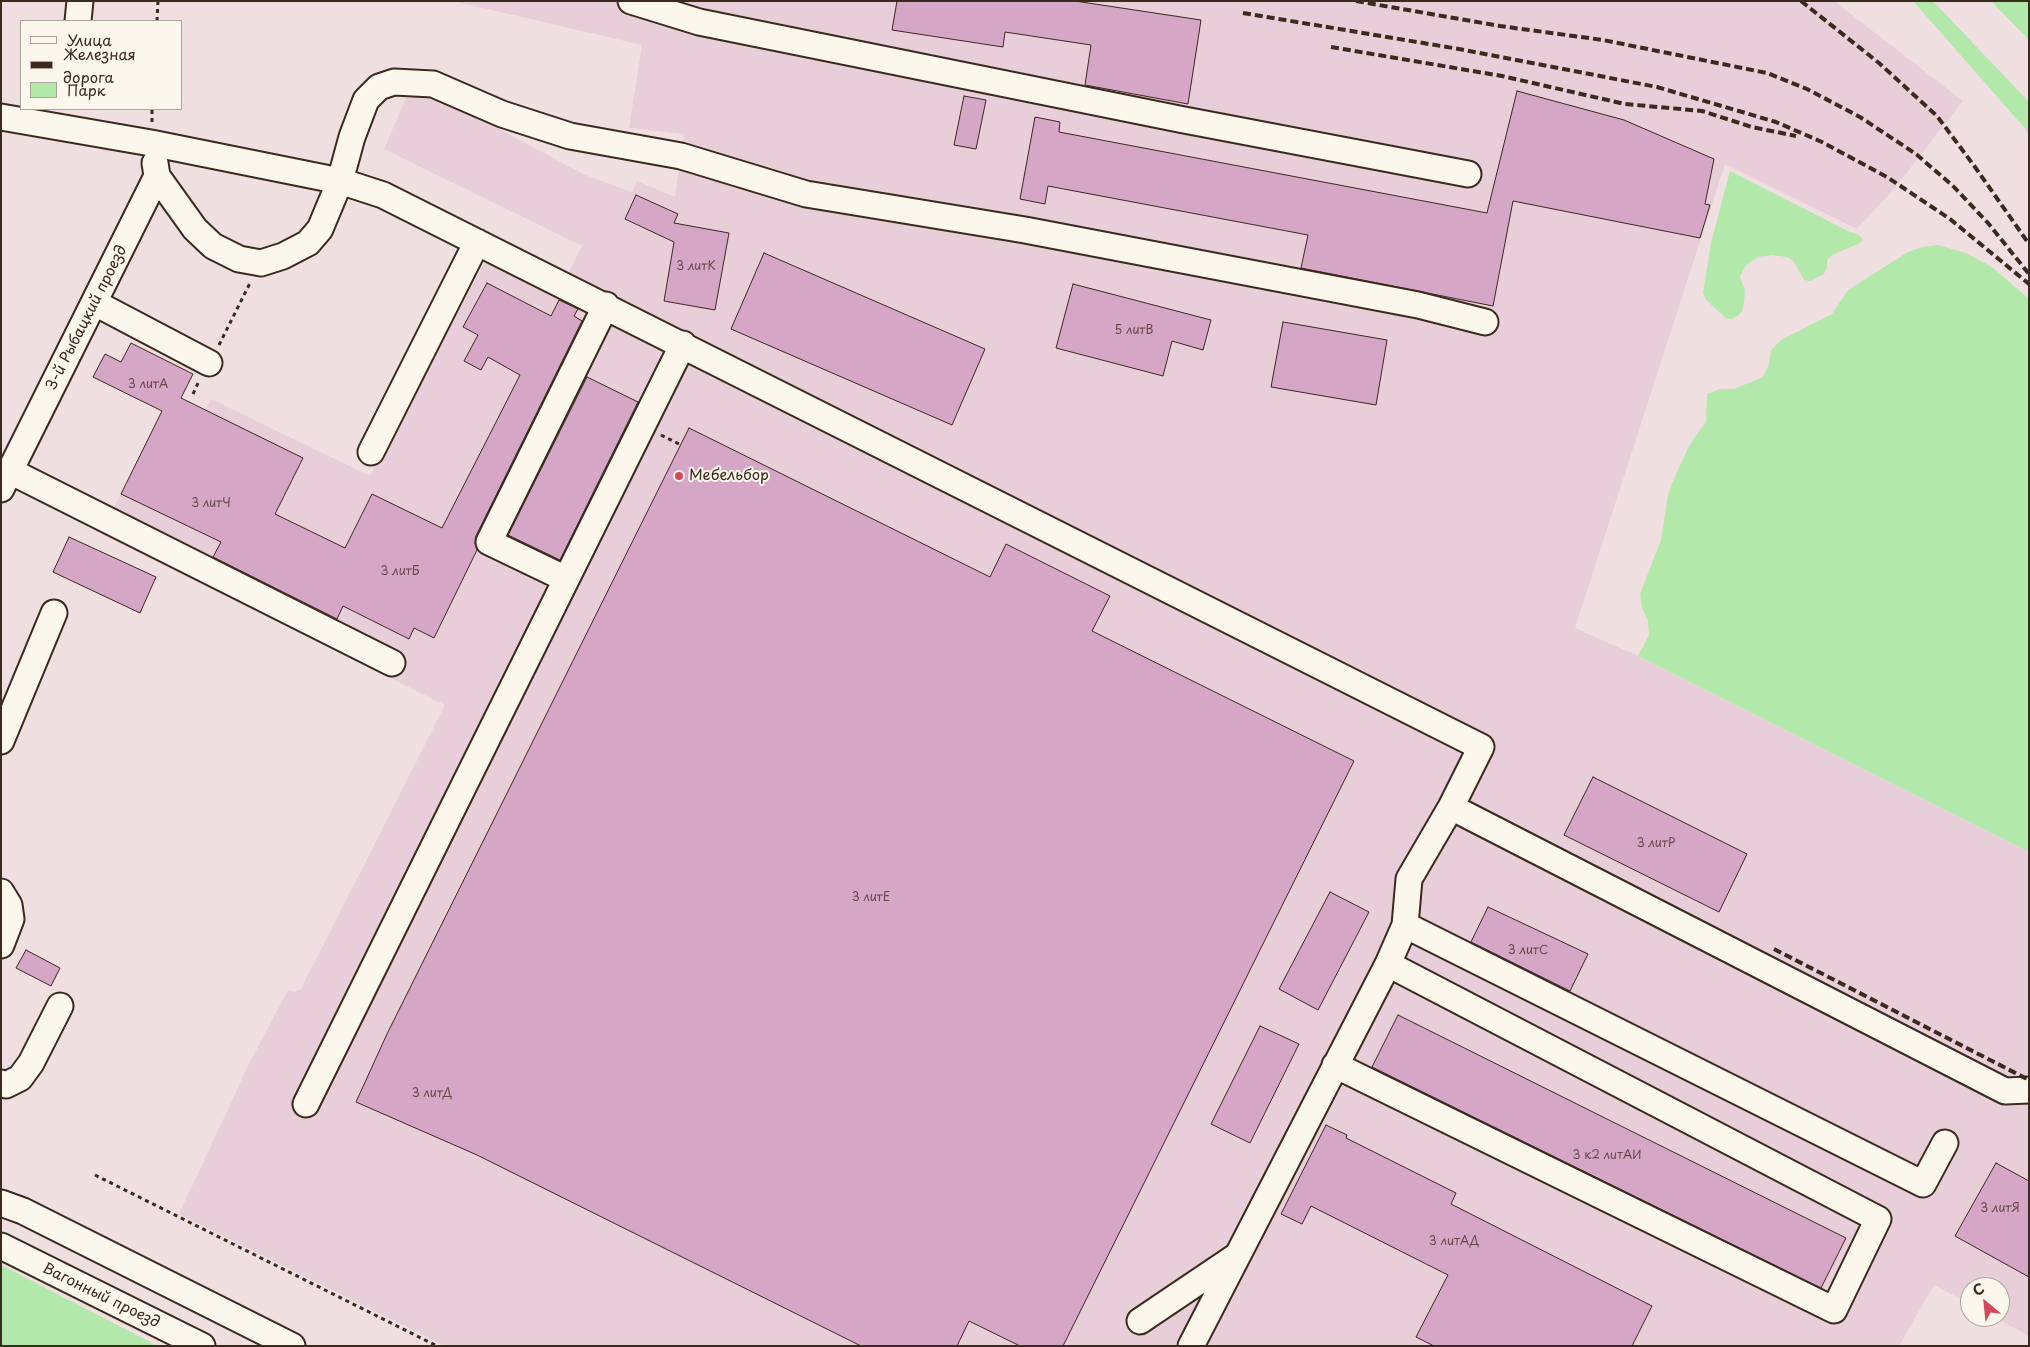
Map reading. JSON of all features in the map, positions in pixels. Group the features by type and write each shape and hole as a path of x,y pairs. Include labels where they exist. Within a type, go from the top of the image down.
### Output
{"street":[{"path":"78,20 80,1"},
{"path":"631,1 708,24 1179,119 1468,174"},
{"path":"151,143 158,176 195,229 213,246 239,259 261,263 283,256 308,243 320,230 340,181 352,137 366,100 379,87 394,82 434,84 502,114 570,136 681,156 806,194 1026,230 1418,305 1485,322"},
{"path":"1,117 68,119 151,143 340,181 383,195 683,344 1481,747 1451,807 1409,879 1405,924 1388,964 1191,1346"},
{"name":"3-й Рыбацкий проезд","path":"6,480 158,176"},
{"path":"371,452 477,242"},
{"path":"95,303 209,362"},
{"path":"566,579 489,542 606,306"},
{"path":"306,1104 683,344"},
{"path":"6,480 392,663"},
{"path":"1,741 54,613"},
{"path":"1451,807 2005,1091 2029,1090"},
{"path":"1,892 10,904 11,919 1,945"},
{"path":"1405,924 1923,1184 1944,1142"},
{"path":"1335,1065 1834,1310 1878,1219 1388,964"},
{"path":"1,1083 6,1085 20,1078 31,1063 60,1006"},
{"path":"1,1203 23,1211 292,1346"},
{"name":"Вагонный проезд","path":"1,1246 202,1346"},
{"path":"1140,1320 1237,1256"}],"path":[{"path":"157,20 158,1"},
{"path":"193,394 261,263"},
{"path":"94,1175 437,1346"}],"shaded area":[{"path":"453,1 1834,1 1963,101 1894,189 1857,229 1725,164 1575,628 1638,656 2029,852 2029,1336 2010,1326 2010,1277 1960,1277 1960,1299 1934,1285 1899,1346 445,1346 179,1214 249,1064 288,990 294,992 301,989 445,705 101,534 172,393 206,410 211,399 370,476 487,258 558,293 582,246 384,149 406,98 434,94 583,174 632,192 637,181 675,197 684,134 629,128 642,45"}],"green space":[{"path":"1913,1 1933,1 2029,102 2029,133"},
{"path":"1991,1 2029,1 2029,40"},
{"path":"1730,171 1859,235 1863,240 1832,255 1827,260 1824,274 1811,281 1804,280 1793,260 1787,257 1772,255 1758,257 1746,265 1740,277 1745,290 1742,311 1732,319 1726,318 1706,300 1703,293 1711,243"},
{"path":"1938,245 1966,253 1992,267 2029,299 2029,852 1638,656 1649,635 1648,621 1642,608 1640,594 1661,540 1668,495 1672,483 1690,444 1706,422 1707,394 1720,389 1734,389 1763,377 1769,364 1771,350 1781,340 1832,314 1848,290 1908,252 1922,247"},
{"path":"1,1265 158,1346 1,1346"}],"building":[{"path":"897,1 1075,1 1201,20 1188,104 1085,85 1091,45 1005,32 1003,47 892,30"},
{"path":"1517,91 1624,120 1714,159 1705,204 1710,205 1700,238 1513,201 1493,306 1301,268 1308,235 1048,186 1045,204 1020,199 1035,117 1060,122 1059,132 1487,213"},
{"path":"964,96 986,100 976,149 954,145"},
{"path":"636,195 678,214 674,223 729,233 715,310 664,301 674,242 625,219"},
{"path":"764,253 985,349 952,425 731,329"},
{"path":"487,283 551,316 559,300 578,309 574,316 582,321 476,536 477,550 434,638 414,628 409,639 343,606 337,619 213,557 221,542 121,494 162,411 93,377 105,354 121,362 131,343 193,374 181,398 303,458 275,514 345,548 372,494 442,528 520,375 488,357 481,370 464,361 478,335 463,327"},
{"path":"1073,284 1211,320 1203,350 1172,341 1163,376 1056,348"},
{"path":"1283,322 1387,340 1376,405 1271,387"},
{"path":"587,377 638,402 560,560 508,535"},
{"path":"689,428 990,577 1006,544 1110,596 1092,631 1354,761 1063,1346 1020,1346 969,1321 957,1346 861,1346 477,1155 356,1102 387,1034"},
{"path":"69,537 156,577 140,613 53,572"},
{"path":"1593,777 1747,854 1719,912 1564,835"},
{"path":"1330,892 1369,912 1318,1010 1279,989"},
{"path":"1488,907 1588,954 1570,991 1471,942"},
{"path":"26,950 60,968 51,986 16,968"},
{"path":"1398,1015 1846,1238 1821,1288 1372,1067"},
{"path":"1260,1026 1299,1044 1250,1143 1211,1124"},
{"path":"1326,1125 1347,1135 1346,1138 1456,1193 1451,1204 1652,1306 1632,1346 1434,1346 1416,1337 1448,1275 1311,1206 1302,1224 1281,1214"},
{"path":"1996,1163 2029,1181 2029,1277 1955,1236"}],"railway":[{"path":"1356,1 1500,26 1603,40 1767,73 1807,89 1860,117 1916,154 1953,186 1988,223 2029,274"},
{"path":"1801,1 1879,63 1937,116 2029,244"},
{"path":"1243,13 1459,49 1657,87 1776,122 1822,142 1887,177 1950,219 2029,284"},
{"path":"1331,47 1502,76 1625,104 1702,111 1752,127 1796,136"},
{"path":"1774,949 2029,1080"}],"place":[{"name":"Мебельбор","path":"679,476"}]}
